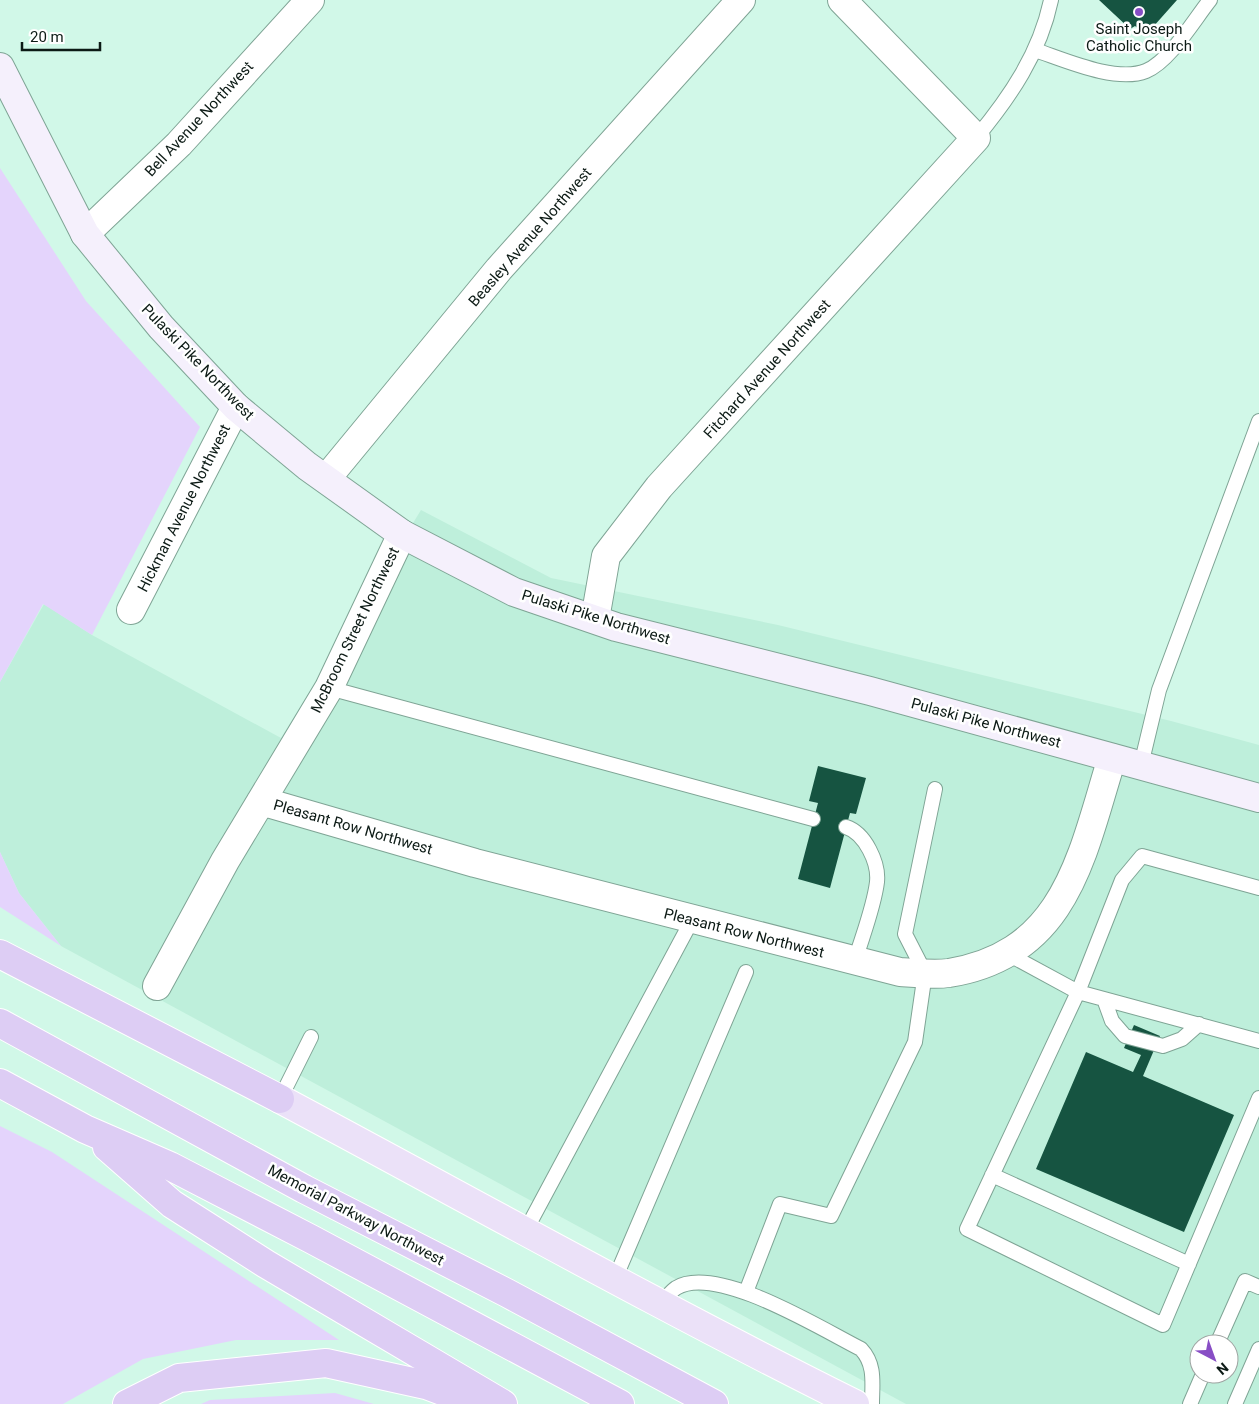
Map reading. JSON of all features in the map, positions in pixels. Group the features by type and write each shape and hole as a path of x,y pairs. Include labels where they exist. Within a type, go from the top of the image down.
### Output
{"highway":[{"path":"0,938 55,981"},
{"path":"0,954 280,1099"},
{"name":"Memorial Parkway Northwest","path":"0,1023 304,1189 498,1288 714,1404"},
{"path":"0,1083 85,1129 188,1175 620,1404"},
{"path":"85,1129 172,1204 266,1264 503,1404"},
{"path":"127,1404 178,1378 326,1364 426,1385 477,1404"}],"main road":[{"name":"Pulaski Pike Northwest","path":"0,67 85,234 161,327 236,407 326,480 402,534 514,592 595,620 1259,798"},
{"path":"280,1099 526,1230 614,1281 855,1404"}],"street":[{"name":"Bell Avenue Northwest","path":"85,234 179,144 310,0"},
{"name":"Beasley Avenue Northwest","path":"326,480 499,269 741,0"},
{"path":"842,0 976,138"},
{"name":"Fitchard Avenue Northwest","path":"595,620 606,556 660,487 976,138"},
{"name":"Hickman Avenue Northwest","path":"131,610 236,407"},
{"name":"McBroom Street Northwest","path":"157,986 225,861 330,688 402,534"},
{"name":"Pleasant Row Northwest","path":"261,801 475,863 855,961 900,972 948,973 990,963 1008,954 1044,925 1076,873 1112,758"}],"lane":[{"path":"976,138 1008,98 1035,50 1051,0"},
{"path":"1035,50 1117,74 1126,75 1147,71 1168,55 1210,0"},
{"path":"1141,765 1159,690 1259,421"},
{"path":"330,688 813,819"},
{"path":"746,1292 780,1204 831,1216 915,1042 926,973 905,934 935,789"},
{"path":"846,827 852,829 864,841 875,866 877,882 855,961"},
{"path":"1259,888 1142,856 1122,880 1078,992 967,1229 1163,1325 1259,1098"},
{"path":"526,1230 692,920"},
{"path":"1008,954 1078,992 1259,1041"},
{"path":"614,1281 746,972"},
{"path":"1104,999 1112,1021 1125,1036 1163,1046 1182,1039 1199,1024"},
{"path":"280,1099 311,1037"},
{"path":"992,1175 1189,1264"},
{"path":"1221,1334 1244,1281 1259,1287"},
{"path":"659,1304 677,1288 697,1283 758,1296 861,1349 868,1357 872,1368 872,1404"},
{"path":"1235,1404 1259,1349"},
{"path":"1190,1404 1199,1384"}],"shaded area":[{"path":"0,168 86,301 200,427 92,635 43,604 0,682"},
{"path":"421,510 551,578 778,625 1171,721 1259,745 1259,1404 906,1404 61,946 19,893 0,852 0,682 44,604 92,635 281,738"},
{"path":"0,852 19,893 61,946 0,907"},
{"path":"0,1126 52,1152 339,1340 236,1340 143,1359 63,1404 0,1404"},
{"path":"335,1393 374,1404 201,1404 210,1400"}],"building":[{"name":"Saint Joseph Catholic Church","path":"1099,0 1177,0 1153,27 1150,25 1144,33 1135,26 1130,29"},
{"path":"818,766 866,778 856,814 850,813 830,888 798,879 818,803 809,801"},
{"path":"1134,1025 1160,1036 1143,1076 1234,1115 1184,1232 1036,1169 1086,1052 1133,1072 1141,1055 1124,1048"}],"place":[{"name":"Saint Joseph Catholic Church","path":"1139,12"}]}
